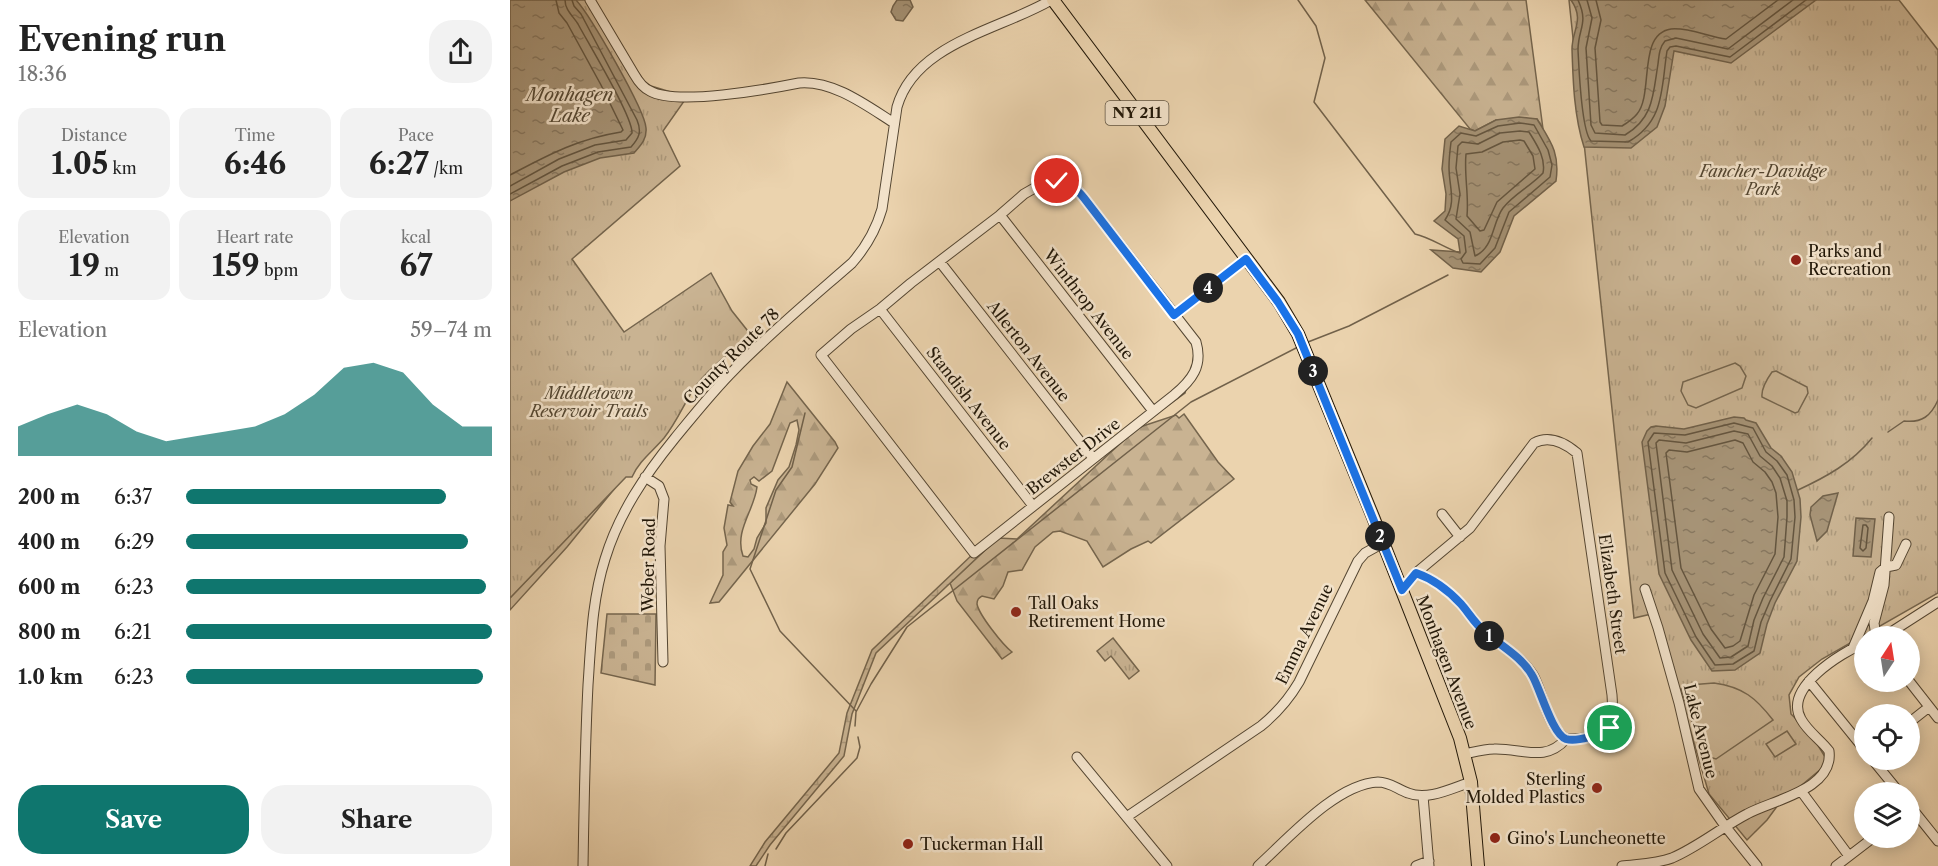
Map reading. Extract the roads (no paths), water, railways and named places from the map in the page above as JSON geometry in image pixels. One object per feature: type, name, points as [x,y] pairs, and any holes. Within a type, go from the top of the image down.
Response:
[{"type":"main road","name":"Monhagen Avenue","points":[[1052,0],[1278,302],[1298,334],[1402,590],[1465,754],[1471,782],[1478,866]]},
{"type":"street","points":[[590,0],[634,75],[650,92],[659,95],[711,95],[813,83],[842,92],[894,123]]},
{"type":"street","name":"County Route 78","points":[[583,866],[584,772],[591,633],[596,595],[605,559],[617,527],[645,477],[695,413],[733,371],[852,263],[864,249],[878,224],[882,209],[894,123],[899,98],[906,84],[936,55],[1052,0]]},
{"type":"street","name":"Brewster Drive","points":[[1057,181],[1076,188],[1196,342],[1199,352],[1197,367],[1185,386],[974,553],[821,355],[851,329],[1000,215],[1024,194],[1038,186],[1057,181]]},
{"type":"street","name":"Winthrop Avenue","points":[[1000,215],[1153,411]]},
{"type":"street","points":[[1174,315],[1246,259]]},
{"type":"street","name":"Allerton Avenue","points":[[940,262],[1093,458]]},
{"type":"street","name":"Standish Avenue","points":[[880,309],[1034,506]]},
{"type":"street","name":"Elizabeth Street","points":[[1460,537],[1470,528],[1534,443],[1539,440],[1551,440],[1565,444],[1577,453],[1580,460],[1612,695],[1613,722],[1606,731],[1584,738],[1566,739]]},
{"type":"street","name":"Weber Road","points":[[645,477],[659,486],[664,499],[660,546],[663,662]]},
{"type":"street","points":[[1402,590],[1416,573],[1460,537],[1442,514]]},
{"type":"street","points":[[1874,626],[1886,567],[1888,517]]},
{"type":"street","name":"Emma Avenue","points":[[1128,816],[1261,726],[1278,712],[1299,682],[1358,561],[1383,543]]},
{"type":"street","points":[[1622,866],[1670,859],[1754,810],[1793,796],[1822,775],[1828,766],[1829,751],[1800,719],[1799,696],[1809,681],[1853,648],[1873,601],[1880,572],[1886,567],[1896,565],[1906,544]]},
{"type":"street","points":[[1416,573],[1430,578],[1459,602],[1482,630],[1527,666],[1534,677],[1548,714],[1560,735],[1566,739],[1558,749],[1549,753],[1493,748],[1465,754]]},
{"type":"street","name":"Lake Avenue","points":[[1645,589],[1678,701],[1699,789],[1757,866]]},
{"type":"street","points":[[1901,626],[1938,602]]},
{"type":"street","points":[[1809,681],[1854,737]]},
{"type":"street","points":[[1917,692],[1938,718]]},
{"type":"street","points":[[1920,714],[1929,707]]},
{"type":"street","points":[[1077,757],[1167,866]]},
{"type":"street","points":[[1881,770],[1891,782]]},
{"type":"street","points":[[1258,866],[1324,807],[1356,787],[1377,782],[1386,783],[1408,794],[1423,796],[1471,782]]},
{"type":"street","points":[[1801,791],[1850,856]]},
{"type":"street","points":[[1416,866],[1429,864],[1423,796]]},
{"type":"street","points":[[1920,819],[1938,841]]},
{"type":"street","points":[[1836,866],[1860,848]]},
{"type":"water","name":"Monhagen Lake","points":[[510,0],[576,0],[593,24],[637,103],[646,128],[646,135],[634,153],[600,158],[564,172],[510,201]]},
{"type":"water","points":[[897,0],[910,0],[913,7],[903,21],[896,20],[891,12]]},
{"type":"water","points":[[1571,0],[1816,0],[1731,63],[1674,51],[1665,106],[1657,127],[1631,148],[1584,147],[1578,123],[1572,49],[1577,13]]},
{"type":"water","points":[[1519,117],[1537,119],[1546,134],[1557,163],[1556,181],[1514,216],[1500,252],[1481,272],[1453,268],[1431,250],[1460,252],[1458,239],[1434,221],[1445,211],[1446,194],[1442,169],[1445,139],[1459,126],[1475,131],[1496,120]]},
{"type":"water","points":[[1734,417],[1756,423],[1771,448],[1781,456],[1792,472],[1800,499],[1801,517],[1797,561],[1775,603],[1760,653],[1735,670],[1712,671],[1691,640],[1659,574],[1642,442],[1651,427],[1684,429]]},
{"type":"water","points":[[1838,493],[1827,531],[1817,541],[1810,515],[1811,507],[1823,496]]},
{"type":"water","points":[[1856,518],[1875,519],[1871,557],[1853,556]]},
{"type":"waterway","points":[[1298,0],[1316,26],[1325,58],[1314,102],[1415,234],[1460,253]]},
{"type":"waterway","points":[[1308,342],[1349,326],[1448,275]]},
{"type":"waterway","points":[[855,726],[856,712],[907,627],[1191,402],[1298,347]]},
{"type":"waterway","points":[[1888,432],[1904,421],[1916,421],[1925,417],[1938,400]]},
{"type":"waterway","points":[[805,413],[792,467],[776,490],[750,569],[780,631],[856,711]]},
{"type":"waterway","points":[[1798,490],[1838,469],[1872,438]]},
{"type":"waterway","points":[[776,849],[786,833],[857,758],[860,747],[858,737]]},
{"type":"waterway","points":[[765,866],[768,854]]},
{"type":"place","name":"Parks and Recreation","points":[[1796,260]]},
{"type":"place","name":"Tall Oaks Retirement Home","points":[[1016,612]]},
{"type":"place","name":"Sterling Molded Plastics","points":[[1597,788]]},
{"type":"place","name":"Gino's Luncheonette","points":[[1495,838]]},
{"type":"place","name":"Tuckerman Hall","points":[[908,844]]},
{"type":"park label","name":"Fancher-Davidge Park","points":[[1763,180]]},
{"type":"park label","name":"Middletown Reservoir Trails","points":[[589,402]]}]
